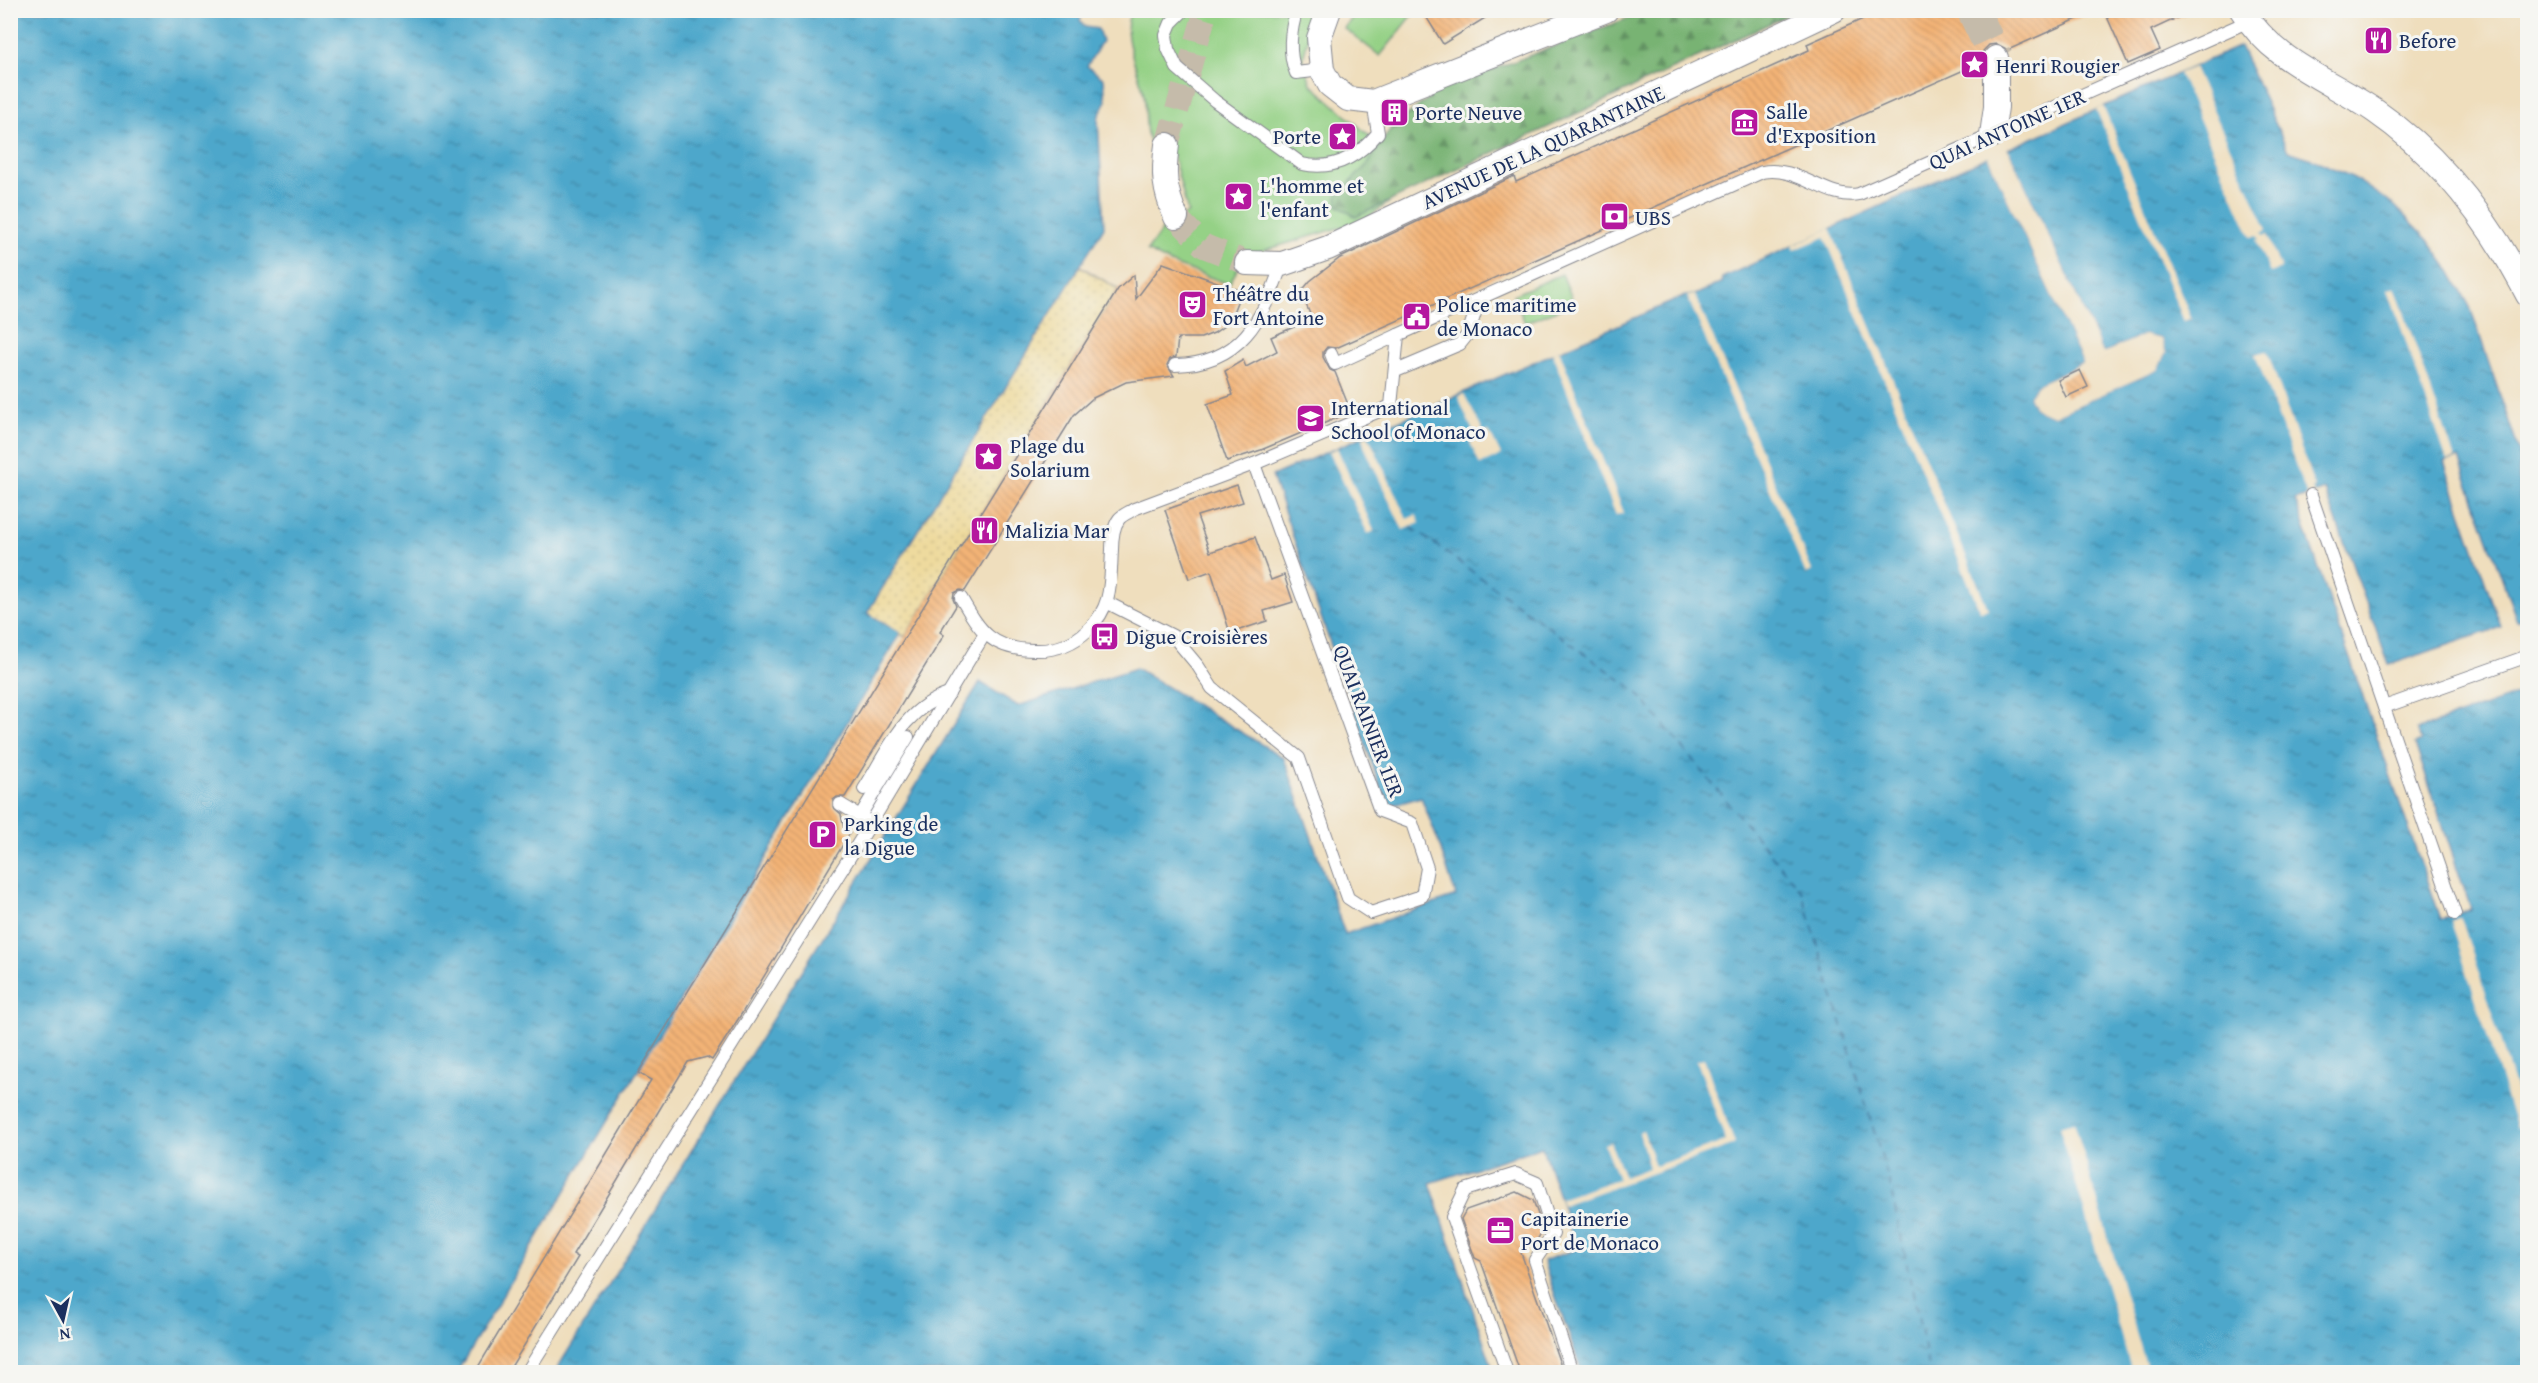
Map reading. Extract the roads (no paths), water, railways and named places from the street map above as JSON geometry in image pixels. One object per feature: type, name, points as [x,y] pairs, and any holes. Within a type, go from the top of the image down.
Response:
[{"type":"street","points":[[1329,10],[1318,45],[1322,70],[1330,85],[1348,99],[1373,102],[1606,10]]},
{"type":"street","name":"AVENUE DE LA QUARANTAINE","points":[[1247,263],[1282,264],[1328,248],[1834,10]]},
{"type":"street","points":[[2246,16],[2287,59],[2377,112],[2426,154],[2475,207],[2498,240],[2528,295]]},
{"type":"street","points":[[1992,135],[1996,107],[1996,58]]},
{"type":"street","points":[[1167,145],[1163,172],[1167,196],[1176,217]]},
{"type":"lane","points":[[1184,10],[1171,23],[1166,35],[1168,49],[1177,68],[1215,101],[1302,164],[1319,166],[1334,164],[1358,154],[1378,133],[1373,102]]},
{"type":"lane","points":[[1297,10],[1291,33],[1293,66],[1296,74],[1322,70]]},
{"type":"lane","name":"QUAI ANTOINE 1ER","points":[[1480,298],[1762,172],[1778,170],[1851,195],[1869,190],[2246,16]]},
{"type":"lane","points":[[1175,365],[1207,362],[1233,348],[1260,314],[1282,264]]},
{"type":"lane","points":[[1330,354],[1335,364],[1480,298]]},
{"type":"lane","points":[[1396,371],[1460,344],[1468,334],[1480,298]]},
{"type":"lane","points":[[961,598],[984,635],[999,645],[1019,650],[1044,651],[1065,645],[1080,637],[1097,621],[1108,603],[1112,538],[1119,519],[1134,509],[1254,464],[1391,406],[1398,335]]},
{"type":"lane","name":"QUAI RAINIER 1ER","points":[[1108,603],[1173,636],[1198,666],[1212,688],[1299,758],[1348,898],[1371,913],[1422,896],[1427,868],[1412,823],[1380,811],[1254,464]]},
{"type":"lane","points":[[2311,495],[2455,914]]},
{"type":"lane","points":[[527,1372],[871,823],[984,635]]},
{"type":"lane","points":[[2384,706],[2528,656]]},
{"type":"lane","points":[[864,789],[910,716],[928,702],[949,694]]},
{"type":"lane","points":[[860,816],[908,736]]},
{"type":"lane","points":[[840,804],[871,823]]},
{"type":"lane","points":[[1507,1372],[1452,1217],[1465,1190],[1516,1174],[1537,1183],[1553,1234],[1535,1260],[1572,1372]]},
{"type":"water","points":[[11,11],[1084,11],[1080,20],[1085,27],[1098,29],[1102,41],[1087,66],[1104,79],[1106,102],[1098,118],[1104,227],[867,613],[900,632],[898,638],[457,1372],[11,1372]]},
{"type":"water","points":[[2240,46],[2288,151],[2315,160],[2354,178],[2395,206],[2428,240],[2450,271],[2470,307],[2519,451],[2519,494],[2528,519],[2527,617],[2517,621],[2459,458],[2444,462],[2501,627],[2389,665],[2325,490],[2295,500],[2440,919],[2471,909],[2415,744],[2421,741],[2417,730],[2525,692],[2527,700],[2527,1370],[2519,1372],[1582,1372],[1543,1261],[1577,1249],[1542,1147],[1430,1183],[1494,1372],[555,1372],[980,682],[1018,706],[1136,668],[1284,758],[1345,934],[1456,896],[1421,797],[1387,807],[1272,476],[1685,296],[1695,295],[1723,282],[1722,278],[1988,157],[2083,363],[2038,384],[2029,396],[2035,409],[2054,416],[2157,370],[2166,353],[2161,339],[2144,335],[2103,353],[2008,149]]},
{"type":"tunnel","points":[[1167,145],[1206,10]]},
{"type":"tunnel","points":[[1973,10],[1996,58]]},
{"type":"tunnel","points":[[1176,217],[1204,246],[1247,263]]},
{"type":"place","name":"Before","points":[[2378,40]]},
{"type":"place","name":"Henri Rougier","points":[[1975,65]]},
{"type":"place","name":"Porte Neuve","points":[[1394,112]]},
{"type":"place","name":"Salle d'Exposition","points":[[1745,123]]},
{"type":"place","name":"Porte","points":[[1342,136]]},
{"type":"place","name":"L'homme et l'enfant","points":[[1239,197]]},
{"type":"place","name":"UBS","points":[[1614,217]]},
{"type":"place","name":"Théâtre du Fort Antoine","points":[[1192,305]]},
{"type":"place","name":"Police maritime de Monaco","points":[[1416,316]]},
{"type":"place","name":"International School of Monaco","points":[[1310,419]]},
{"type":"place","name":"Plage du Solarium","points":[[989,457]]},
{"type":"place","name":"Malizia Mar","points":[[984,530]]},
{"type":"place","name":"Digue Croisières","points":[[1105,636]]},
{"type":"place","name":"Parking de la Digue","points":[[823,835]]},
{"type":"place","name":"Capitainerie Port de Monaco","points":[[1500,1230]]}]
